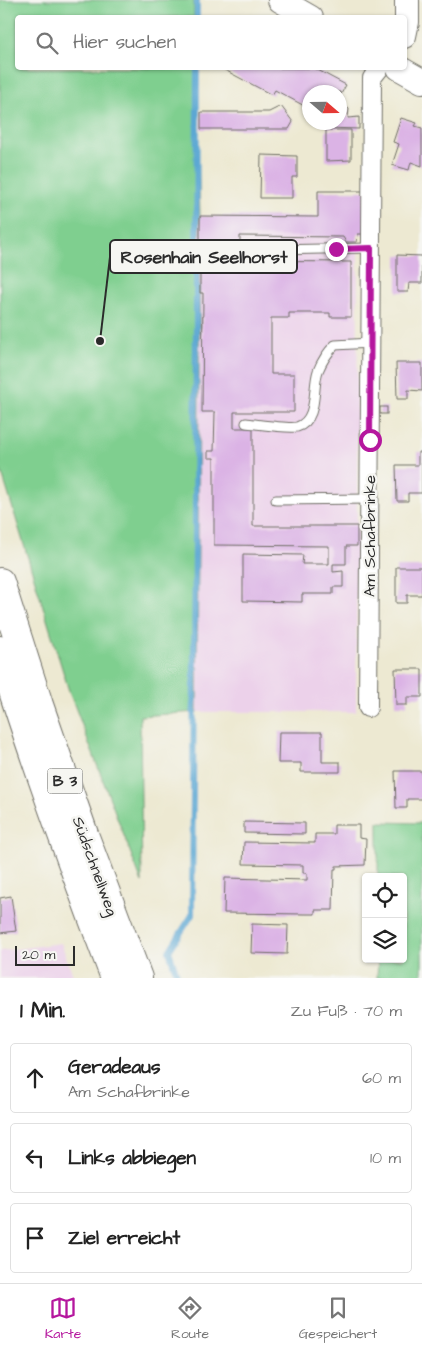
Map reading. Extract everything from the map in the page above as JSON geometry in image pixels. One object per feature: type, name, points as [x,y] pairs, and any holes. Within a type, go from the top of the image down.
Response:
[{"type":"highway","name":"Südschnellweg","points":[[0,582],[39,705],[85,837],[138,978]]},
{"type":"highway","name":"Südschnellweg","points":[[0,650],[18,710],[64,843],[115,978]]},
{"type":"street","points":[[280,0],[306,15]]},
{"type":"street","points":[[407,0],[407,15]]},
{"type":"street","name":"Am Schafbrinke","points":[[368,708],[372,78],[378,70]]},
{"type":"street","points":[[402,70],[422,81]]},
{"type":"lane","points":[[230,251],[371,248]]},
{"type":"lane","points":[[246,423],[296,427],[305,422],[311,413],[317,373],[326,355],[335,346],[371,343]]},
{"type":"lane","points":[[276,500],[370,499]]},
{"type":"shaded area","points":[[200,216],[318,217],[358,234],[356,712],[197,712]]},
{"type":"shaded area","points":[[61,943],[74,978],[0,978],[0,951]]},
{"type":"green space","points":[[0,0],[194,0],[194,15],[15,15],[15,70],[196,70],[200,216],[197,712],[140,716],[142,883],[69,691],[0,467]]},
{"type":"green space","points":[[378,822],[422,823],[422,978],[377,978],[378,963],[407,963],[407,873],[378,873]]},
{"type":"building","points":[[225,70],[318,70],[346,85],[302,85],[302,105],[275,90],[272,95]]},
{"type":"building","points":[[281,106],[293,122],[289,129],[201,129],[201,112],[269,112]]},
{"type":"building","points":[[347,107],[349,109],[348,118],[359,117],[359,129],[347,129]]},
{"type":"building","points":[[401,118],[417,123],[415,126],[422,128],[422,166],[411,162],[409,170],[392,165],[399,144],[393,142]]},
{"type":"building","points":[[326,130],[351,130],[351,160],[326,161]]},
{"type":"building","points":[[261,155],[297,156],[297,177],[292,177],[292,198],[260,198]]},
{"type":"building","points":[[318,191],[366,191],[365,234],[358,234],[357,242],[346,242],[343,237],[240,236],[240,246],[223,245],[223,261],[351,262],[351,317],[330,317],[330,313],[289,313],[289,318],[271,318],[271,374],[294,374],[294,412],[234,412],[234,428],[253,428],[253,526],[357,526],[357,546],[346,546],[346,564],[333,564],[333,572],[343,571],[343,587],[333,587],[333,594],[302,594],[302,602],[243,601],[243,554],[303,555],[302,564],[329,564],[329,546],[214,545],[214,458],[208,458],[208,451],[214,451],[215,412],[202,412],[203,293],[200,293],[200,216],[318,217]]},
{"type":"building","points":[[397,255],[422,256],[422,283],[409,283],[408,292],[397,292]]},
{"type":"building","points":[[396,363],[422,363],[422,391],[408,390],[408,399],[397,399]]},
{"type":"building","points":[[380,407],[387,407],[387,414],[380,414]]},
{"type":"building","points":[[418,452],[422,452],[422,493],[408,493],[408,501],[397,501],[396,465],[418,465]]},
{"type":"building","points":[[396,567],[422,567],[422,595],[407,595],[407,603],[396,603]]},
{"type":"building","points":[[395,669],[422,669],[422,697],[407,697],[407,705],[396,705]]},
{"type":"building","points":[[279,732],[322,732],[322,762],[340,762],[340,772],[301,772],[301,763],[278,763]]},
{"type":"building","points":[[395,771],[422,771],[422,799],[407,799],[407,808],[396,808]]},
{"type":"building","points":[[244,822],[305,823],[305,834],[244,833]]},
{"type":"building","points":[[334,825],[359,825],[359,838],[366,839],[365,865],[336,866],[336,869],[334,869],[333,910],[315,910],[315,914],[224,913],[225,878],[307,880],[307,873],[303,873],[303,865],[243,864],[244,842],[315,843],[315,834],[334,834]]},
{"type":"building","points":[[11,896],[16,931],[0,933],[0,898]]},
{"type":"building","points":[[252,924],[288,925],[287,954],[251,953]]},
{"type":"waterway","points":[[197,0],[197,15]]},
{"type":"waterway","points":[[178,978],[169,951],[192,915],[197,70]]},
{"type":"place","name":"Rosenhain Seelhorst","points":[[100,341]]},
{"type":"route","points":[[336,249],[371,248],[370,440]]}]
